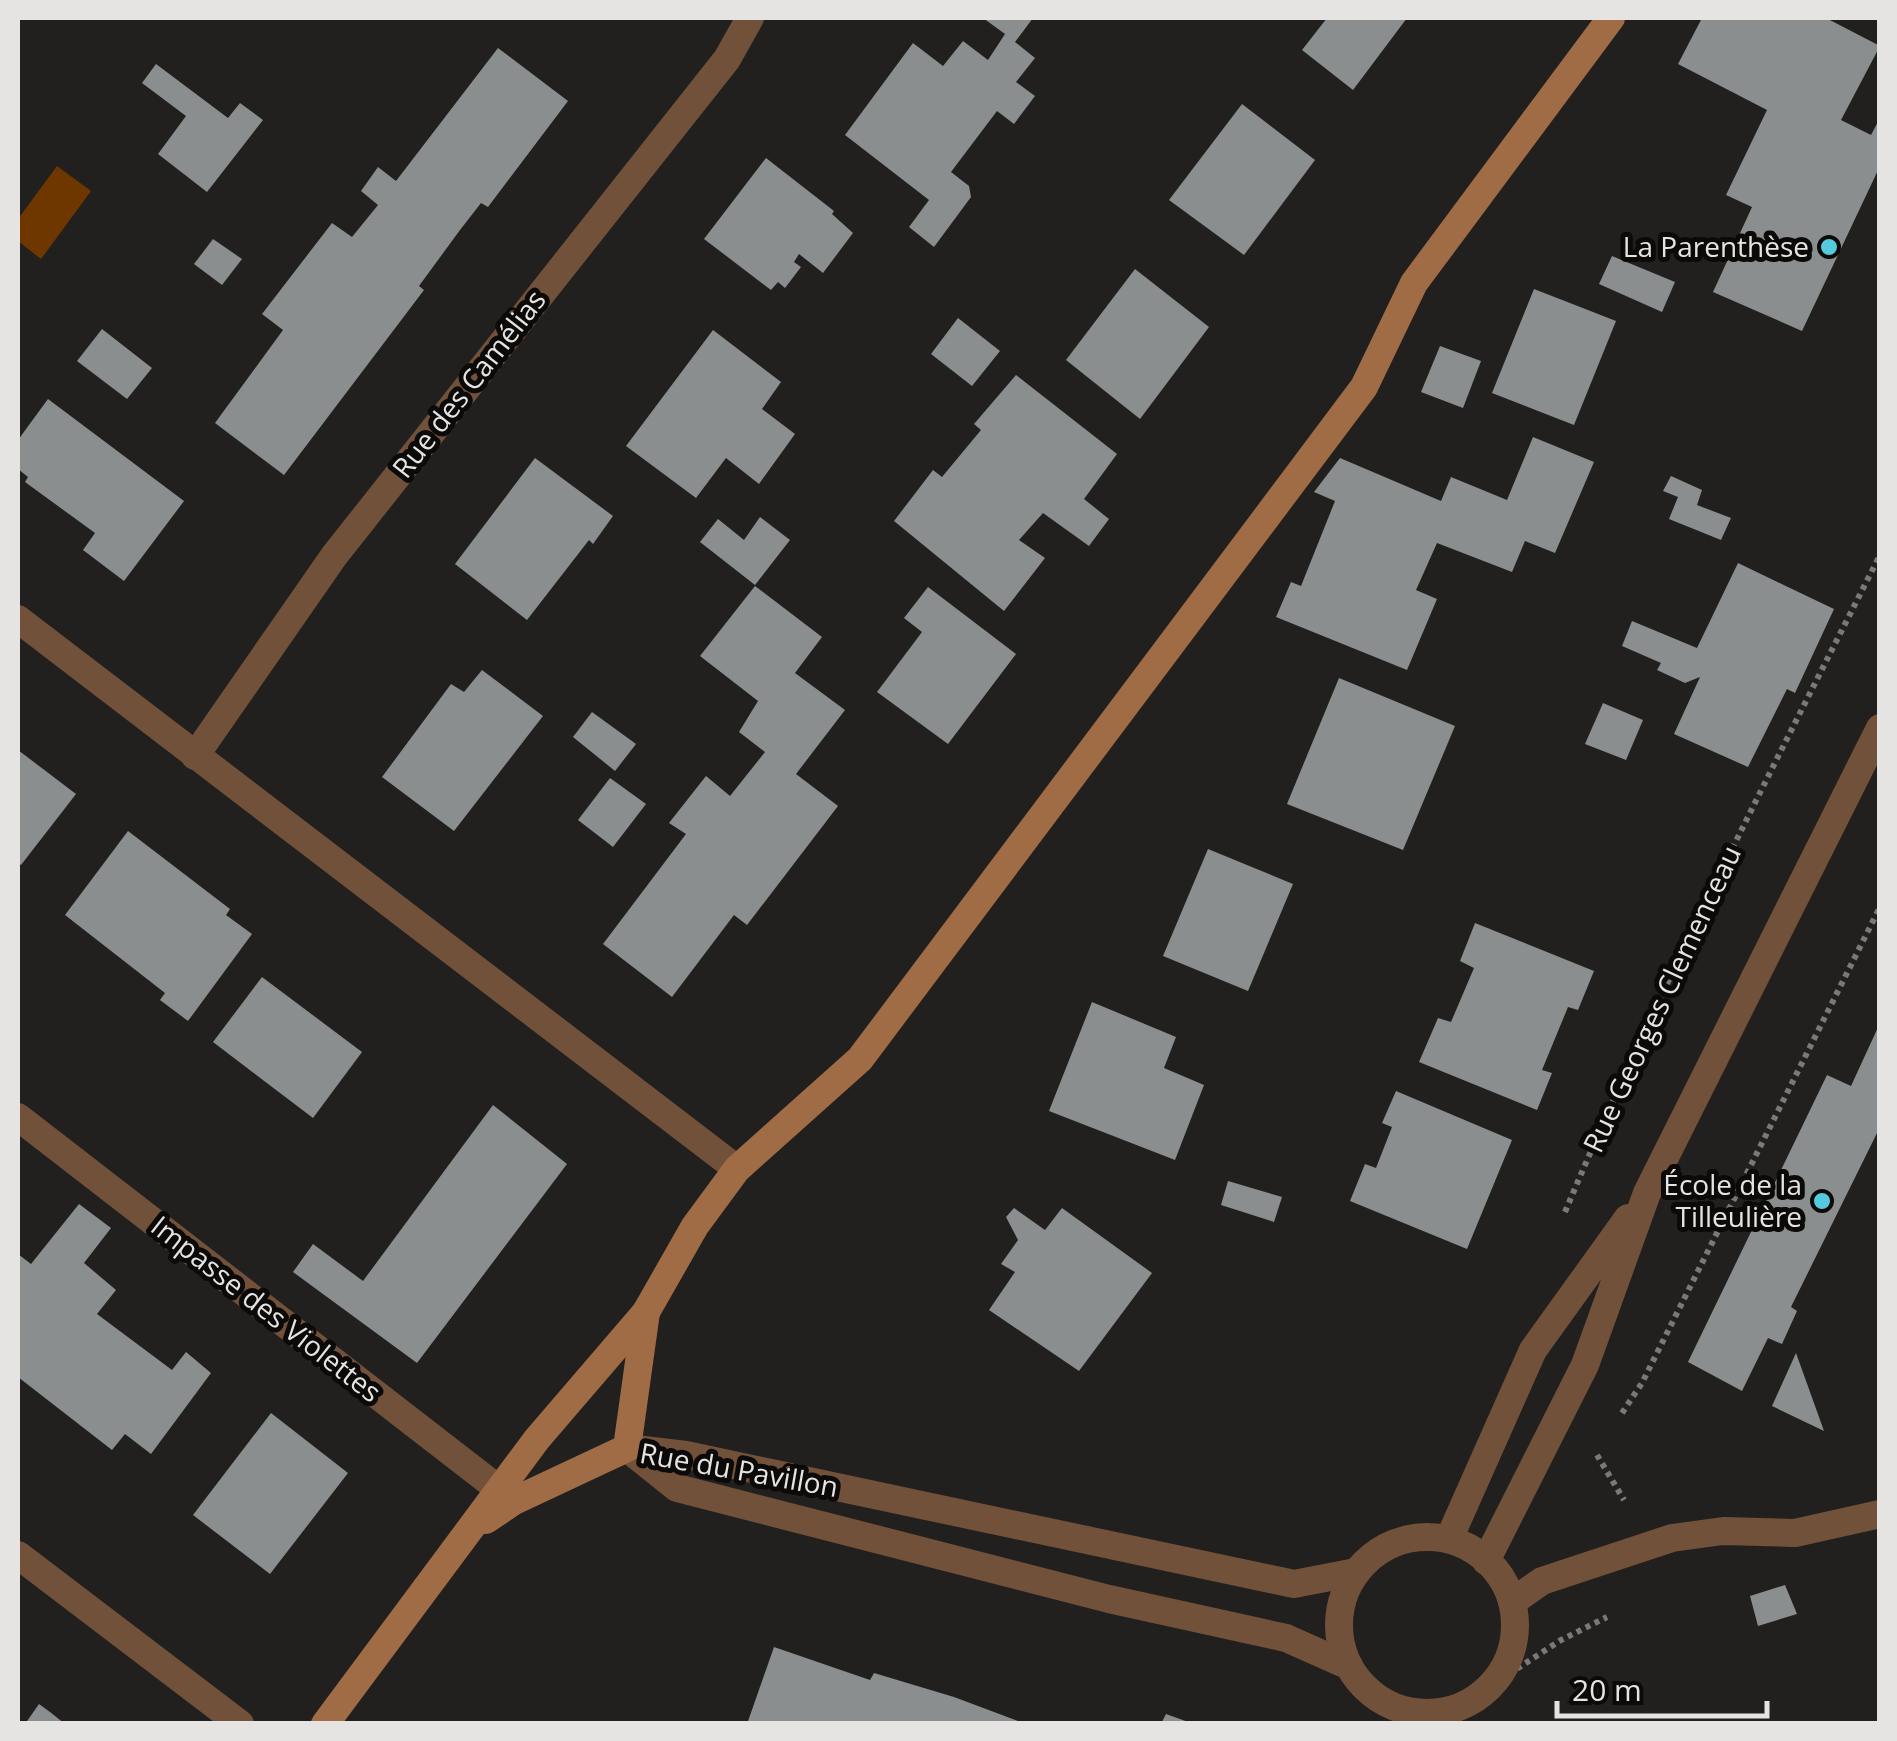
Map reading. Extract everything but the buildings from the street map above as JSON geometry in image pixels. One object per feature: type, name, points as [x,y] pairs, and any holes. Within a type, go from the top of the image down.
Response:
[{"type":"main road","points":[[325,1724],[468,1532],[508,1495],[537,1439],[646,1312],[696,1226],[738,1169],[860,1059],[1364,387],[1414,283],[1610,18]]},
{"type":"main road","points":[[508,1495],[627,1448],[646,1312]]},
{"type":"street","name":"Rue des Camélias","points":[[195,756],[334,556],[726,58],[750,18]]},
{"type":"street","points":[[18,619],[738,1169]]},
{"type":"street","points":[[1486,1561],[1585,1365],[1647,1193],[1880,728]]},
{"type":"street","name":"Impasse des Violettes","points":[[18,1117],[508,1495]]},
{"type":"street","points":[[1449,1540],[1533,1350],[1647,1193]]},
{"type":"street","name":"Rue du Pavillon","points":[[627,1448],[686,1455],[1294,1584],[1356,1572]]},
{"type":"street","name":"Rue du Pavillon","points":[[627,1448],[677,1488],[1109,1599],[1286,1638],[1349,1666]]},
{"type":"street","points":[[1512,1602],[1542,1581],[1672,1538],[1723,1531],[1795,1533],[1880,1514]]},
{"type":"street","points":[[1414,1538],[1463,1544],[1486,1561],[1498,1573],[1512,1602],[1515,1631],[1508,1660],[1481,1695],[1455,1709],[1394,1716],[1369,1692],[1342,1651],[1339,1618],[1347,1586],[1368,1560],[1398,1541],[1414,1538]]},
{"type":"street","points":[[18,1555],[240,1724]]},
{"type":"path","name":"Rue Georges Clemenceau","points":[[1561,1222],[1617,1089],[1708,896],[1880,555]]},
{"type":"path","points":[[1622,1414],[1642,1383],[1880,907]]},
{"type":"path","points":[[1568,1402],[1626,1503],[1672,1538]]},
{"type":"path","points":[[1492,1684],[1561,1640],[1622,1609]]},
{"type":"shaded area","points":[[57,166],[91,191],[41,259],[18,241],[18,219]]},
{"type":"place","name":"La Parenthèse","points":[[1829,247]]},
{"type":"place","name":"École de la Tilleulière","points":[[1822,1201]]}]
